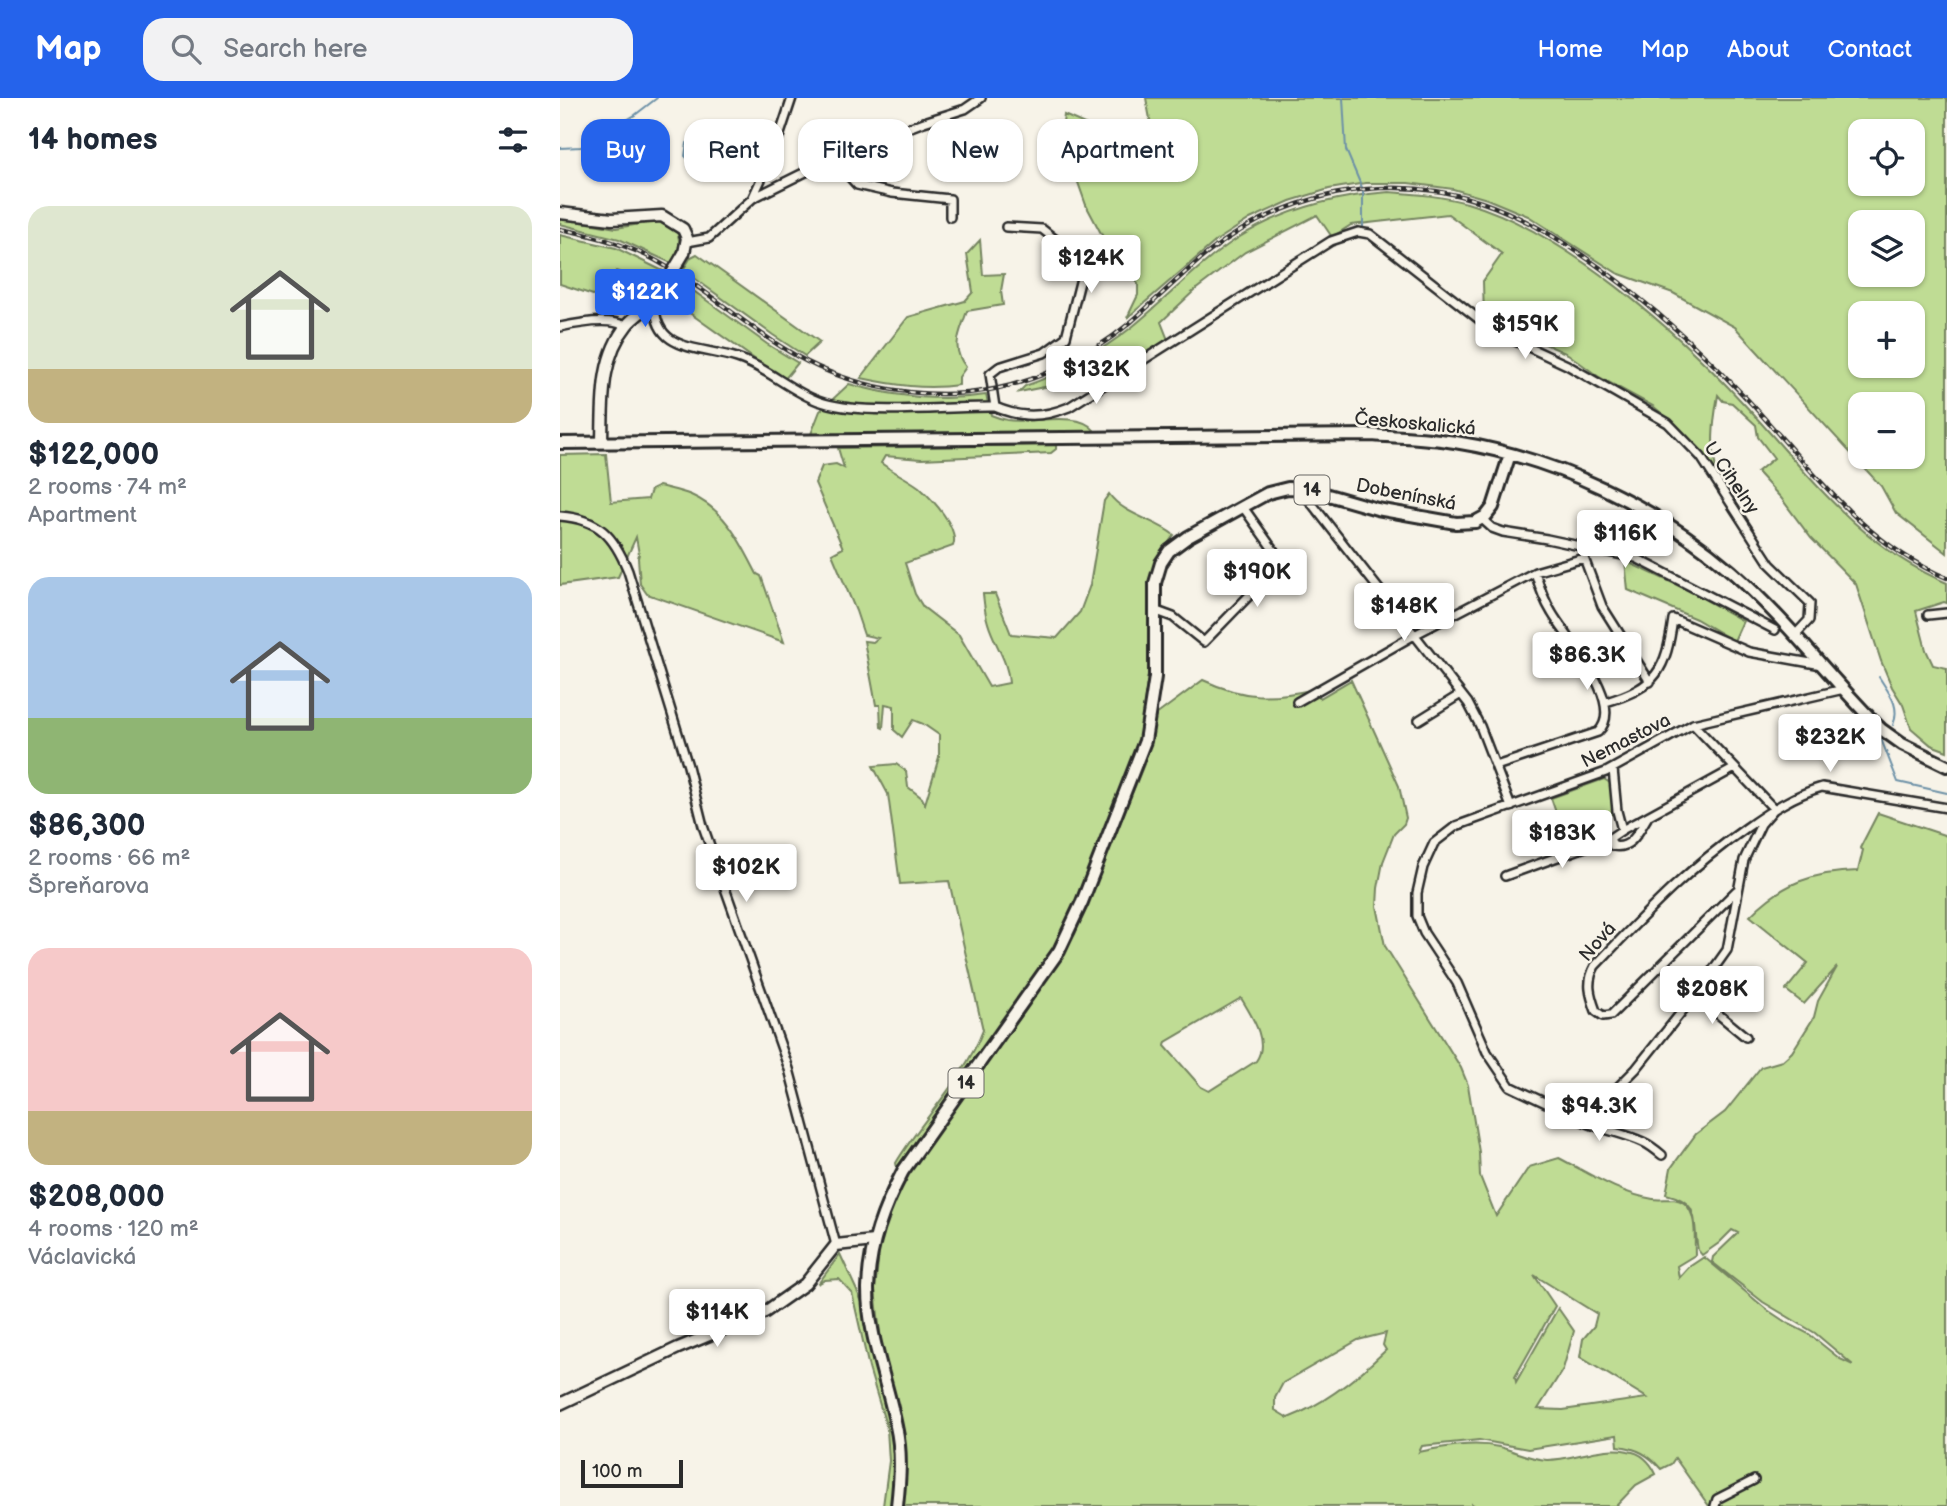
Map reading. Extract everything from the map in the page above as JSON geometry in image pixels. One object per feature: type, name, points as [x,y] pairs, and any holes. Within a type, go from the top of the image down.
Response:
[{"type":"main road","name":"Českoskalická","points":[[560,443],[1370,435],[1455,442],[1510,454],[1583,479],[1662,520],[1690,538],[1732,572],[1795,635],[1881,729],[1902,744],[1947,765]]},
{"type":"main road","name":"Dobenínská","points":[[1154,610],[1157,573],[1169,551],[1188,537],[1280,489],[1307,489],[1364,506],[1471,524],[1482,519],[1496,502],[1510,454]]},
{"type":"main road","name":"14","points":[[897,1506],[900,1465],[897,1429],[875,1342],[869,1303],[874,1241],[884,1209],[903,1171],[1038,982],[1076,919],[1145,741],[1154,677],[1154,610]]},
{"type":"street","points":[[753,198],[775,149],[792,98]]},
{"type":"street","points":[[913,126],[965,109],[981,98]]},
{"type":"street","points":[[685,248],[709,238],[753,198],[798,176]]},
{"type":"street","points":[[854,182],[892,194],[950,199],[950,217]]},
{"type":"street","points":[[560,213],[612,219],[662,216],[679,225],[685,234],[685,248],[657,298],[625,326],[607,360],[602,442]]},
{"type":"street","points":[[995,407],[990,374],[999,366],[1055,348],[1066,337],[1081,278],[1081,260],[1042,229],[1006,227]]},
{"type":"street","name":"U Cihelny","points":[[657,298],[655,311],[659,328],[676,343],[744,360],[819,401],[856,407],[995,407],[1014,415],[1054,413],[1069,407],[1331,241],[1358,232],[1370,234],[1494,331],[1567,365],[1651,411],[1684,437],[1701,457],[1770,564],[1810,603],[1809,620],[1795,635]]},
{"type":"street","points":[[560,327],[599,322],[625,326]]},
{"type":"street","points":[[1307,489],[1309,500],[1461,694],[1480,726],[1511,807]]},
{"type":"street","points":[[1154,610],[1173,617],[1204,642],[1278,566],[1277,555],[1243,507]]},
{"type":"street","points":[[560,516],[577,517],[593,523],[606,532],[620,550],[688,766],[703,825],[789,1069],[836,1245]]},
{"type":"street","name":"Dobenínská","points":[[1482,519],[1492,528],[1503,532],[1636,558],[1775,631]]},
{"type":"street","points":[[1586,547],[1584,558],[1602,606],[1650,682]]},
{"type":"street","points":[[1297,702],[1416,634],[1535,572],[1584,558]]},
{"type":"street","points":[[1496,766],[1598,732],[1605,722],[1606,702],[1600,686],[1551,611],[1535,572]]},
{"type":"street","points":[[1927,615],[1947,613]]},
{"type":"street","points":[[1606,702],[1628,695],[1650,682],[1661,667],[1669,646],[1673,619],[1749,652],[1822,665]]},
{"type":"street","name":"Nemastova","points":[[1557,1104],[1546,1103],[1510,1086],[1487,1052],[1464,999],[1424,933],[1417,916],[1417,893],[1423,867],[1434,843],[1456,826],[1613,769],[1693,724],[1844,689]]},
{"type":"street","points":[[1419,720],[1461,694]]},
{"type":"street","points":[[1693,724],[1774,809]]},
{"type":"street","points":[[1505,876],[1610,838],[1735,768]]},
{"type":"street","points":[[1613,769],[1617,811],[1622,830]]},
{"type":"street","points":[[1557,1104],[1589,1103],[1615,1090],[1636,1069],[1695,995],[1727,950],[1744,860],[1761,824],[1774,809],[1822,787],[1947,808]]},
{"type":"street","name":"Nová","points":[[1737,890],[1611,1015],[1602,1016],[1596,1011],[1589,984],[1595,966],[1687,872],[1774,809]]},
{"type":"street","points":[[1610,838],[1613,846],[1618,848],[1629,844],[1647,818]]},
{"type":"street","points":[[1695,995],[1746,1037]]},
{"type":"street","points":[[1557,1104],[1592,1126],[1644,1142],[1662,1155]]},
{"type":"street","points":[[560,1404],[678,1348],[765,1312],[805,1284],[836,1245],[874,1241]]},
{"type":"street","points":[[1714,1506],[1717,1499],[1754,1480]]},
{"type":"green space","points":[[1146,98],[1947,98],[1947,553],[1896,513],[1881,486],[1865,469],[1925,469],[1925,392],[1848,392],[1848,450],[1735,327],[1673,293],[1617,273],[1528,216],[1487,199],[1453,189],[1408,183],[1366,183],[1329,189],[1290,201],[1250,219],[1216,241],[1127,318],[1138,295],[1138,284],[1104,239],[1086,205],[1078,182],[1198,182],[1198,119],[1150,119]]},
{"type":"green space","points":[[1389,192],[1467,203],[1503,216],[1579,259],[1652,315],[1685,345],[1743,403],[1835,505],[1860,528],[1886,549],[1947,583],[1947,603],[1916,611],[1926,650],[1933,665],[1947,668],[1947,751],[1931,745],[1911,728],[1881,661],[1856,584],[1811,538],[1781,498],[1757,472],[1774,458],[1758,437],[1756,425],[1732,403],[1723,401],[1718,395],[1713,436],[1718,477],[1679,428],[1653,406],[1599,377],[1568,354],[1529,337],[1512,336],[1484,319],[1483,281],[1502,254],[1448,214],[1351,225],[1332,237],[1317,215],[1245,252],[1195,290],[1161,322],[1170,345],[1135,370],[1119,352],[1049,386],[1019,392],[1025,386],[1068,368],[1107,345],[1132,327],[1210,258],[1255,228],[1310,206]]},
{"type":"green space","points":[[560,218],[616,228],[659,221],[675,227],[679,237],[678,249],[671,263],[619,239],[560,224]]},
{"type":"green space","points":[[560,235],[616,248],[665,272],[653,291],[648,283],[616,271],[605,299],[560,284]]},
{"type":"green space","points":[[980,240],[983,275],[1004,274],[1001,291],[1003,305],[967,311],[957,346],[966,367],[959,377],[959,385],[910,386],[861,378],[908,317],[965,301],[973,292],[967,254]]},
{"type":"green space","points":[[697,254],[820,342],[805,356],[773,335],[683,270],[691,257]]},
{"type":"green space","points":[[677,279],[798,363],[784,380],[667,297]]},
{"type":"green space","points":[[849,384],[917,397],[986,395],[991,415],[999,418],[1017,421],[1066,419],[1087,424],[1094,430],[1093,434],[811,434],[820,411]]},
{"type":"green space","points":[[1056,445],[1056,449],[1051,453],[921,459],[885,456],[881,463],[919,487],[949,523],[954,539],[953,546],[905,563],[915,594],[923,607],[959,635],[989,687],[1009,683],[1006,667],[987,620],[983,594],[995,594],[1011,634],[1057,638],[1080,612],[1090,585],[1104,501],[1109,494],[1123,507],[1174,535],[1155,561],[1149,582],[1148,676],[1139,739],[1070,916],[1054,947],[897,1168],[896,1163],[954,1082],[983,1030],[949,881],[900,884],[888,794],[873,766],[896,764],[906,771],[908,787],[922,798],[925,804],[939,757],[939,735],[913,720],[902,737],[894,730],[894,706],[885,704],[883,728],[881,727],[880,705],[876,705],[864,641],[873,642],[878,638],[864,635],[832,554],[843,548],[815,483],[822,466],[836,464],[844,468],[838,448]]},
{"type":"green space","points":[[606,454],[611,502],[648,499],[651,490],[659,486],[703,501],[723,518],[757,574],[761,576],[784,642],[647,594],[640,584],[636,537],[618,577],[560,585],[560,455]]},
{"type":"green space","points":[[1625,561],[1688,590],[1743,621],[1734,641],[1696,619],[1628,590]]},
{"type":"green space","points":[[1203,680],[1245,694],[1271,696],[1315,689],[1320,698],[1351,680],[1399,786],[1406,818],[1394,834],[1383,862],[1378,888],[1377,906],[1385,946],[1461,1068],[1468,1085],[1479,1152],[1480,1176],[1496,1216],[1529,1167],[1559,1158],[1628,1193],[1653,1199],[1680,1201],[1688,1208],[1693,1220],[1695,1255],[1677,1266],[1679,1278],[1704,1257],[1766,1309],[1809,1334],[1840,1359],[1853,1365],[1815,1333],[1763,1302],[1712,1262],[1713,1257],[1738,1233],[1732,1230],[1702,1255],[1698,1250],[1695,1221],[1690,1208],[1685,1202],[1666,1194],[1671,1168],[1696,1134],[1725,1112],[1761,1067],[1782,1061],[1792,1052],[1814,1017],[1818,1001],[1837,967],[1804,1004],[1786,990],[1808,963],[1750,916],[1774,895],[1799,882],[1827,874],[1858,871],[1863,850],[1860,848],[1878,813],[1947,836],[1947,1506],[1709,1506],[1675,1458],[1671,1464],[1661,1469],[1642,1453],[1618,1446],[1617,1435],[1528,1449],[1479,1440],[1422,1446],[1419,1452],[1479,1445],[1499,1447],[1547,1460],[1598,1451],[1628,1451],[1641,1456],[1656,1474],[1636,1485],[1616,1506],[903,1506],[906,1465],[903,1428],[881,1341],[875,1290],[880,1242],[890,1211],[908,1174],[1028,1007],[1075,934],[1144,764],[1156,715]],"holes":[[[1241,998],[1258,1029],[1260,1054],[1256,1061],[1209,1091],[1201,1087],[1165,1046],[1166,1042]],[[1534,1275],[1597,1314],[1594,1326],[1583,1339],[1580,1357],[1647,1398],[1563,1410],[1538,1409],[1563,1369],[1574,1331],[1558,1308],[1516,1382],[1515,1377],[1555,1306]],[[1386,1333],[1383,1345],[1386,1350],[1352,1380],[1315,1405],[1288,1418],[1275,1410],[1275,1398],[1283,1383],[1358,1340]]]},
{"type":"green space","points":[[1604,779],[1610,783],[1614,813],[1563,833],[1551,798]]},
{"type":"green space","points":[[840,1254],[863,1304],[869,1344],[891,1430],[894,1465],[891,1506],[883,1506],[889,1461],[887,1429],[869,1368],[852,1293],[839,1279],[825,1280],[818,1284]]},
{"type":"waterway","points":[[560,148],[581,147],[635,115],[657,98]]},
{"type":"waterway","points":[[1343,98],[1346,150],[1363,190],[1363,227]]},
{"type":"waterway","points":[[1879,677],[1895,706],[1893,725]]},
{"type":"waterway","points":[[1881,739],[1898,782],[1947,793]]},
{"type":"railway","points":[[560,229],[616,243],[655,260],[773,341],[830,372],[898,391],[945,394],[1012,385],[1075,360],[1114,336],[1204,256],[1234,235],[1266,217],[1300,203],[1335,194],[1408,188],[1481,202],[1516,216],[1552,236],[1589,260],[1659,314],[1721,372],[1815,476],[1862,523],[1916,563],[1947,578]]}]
